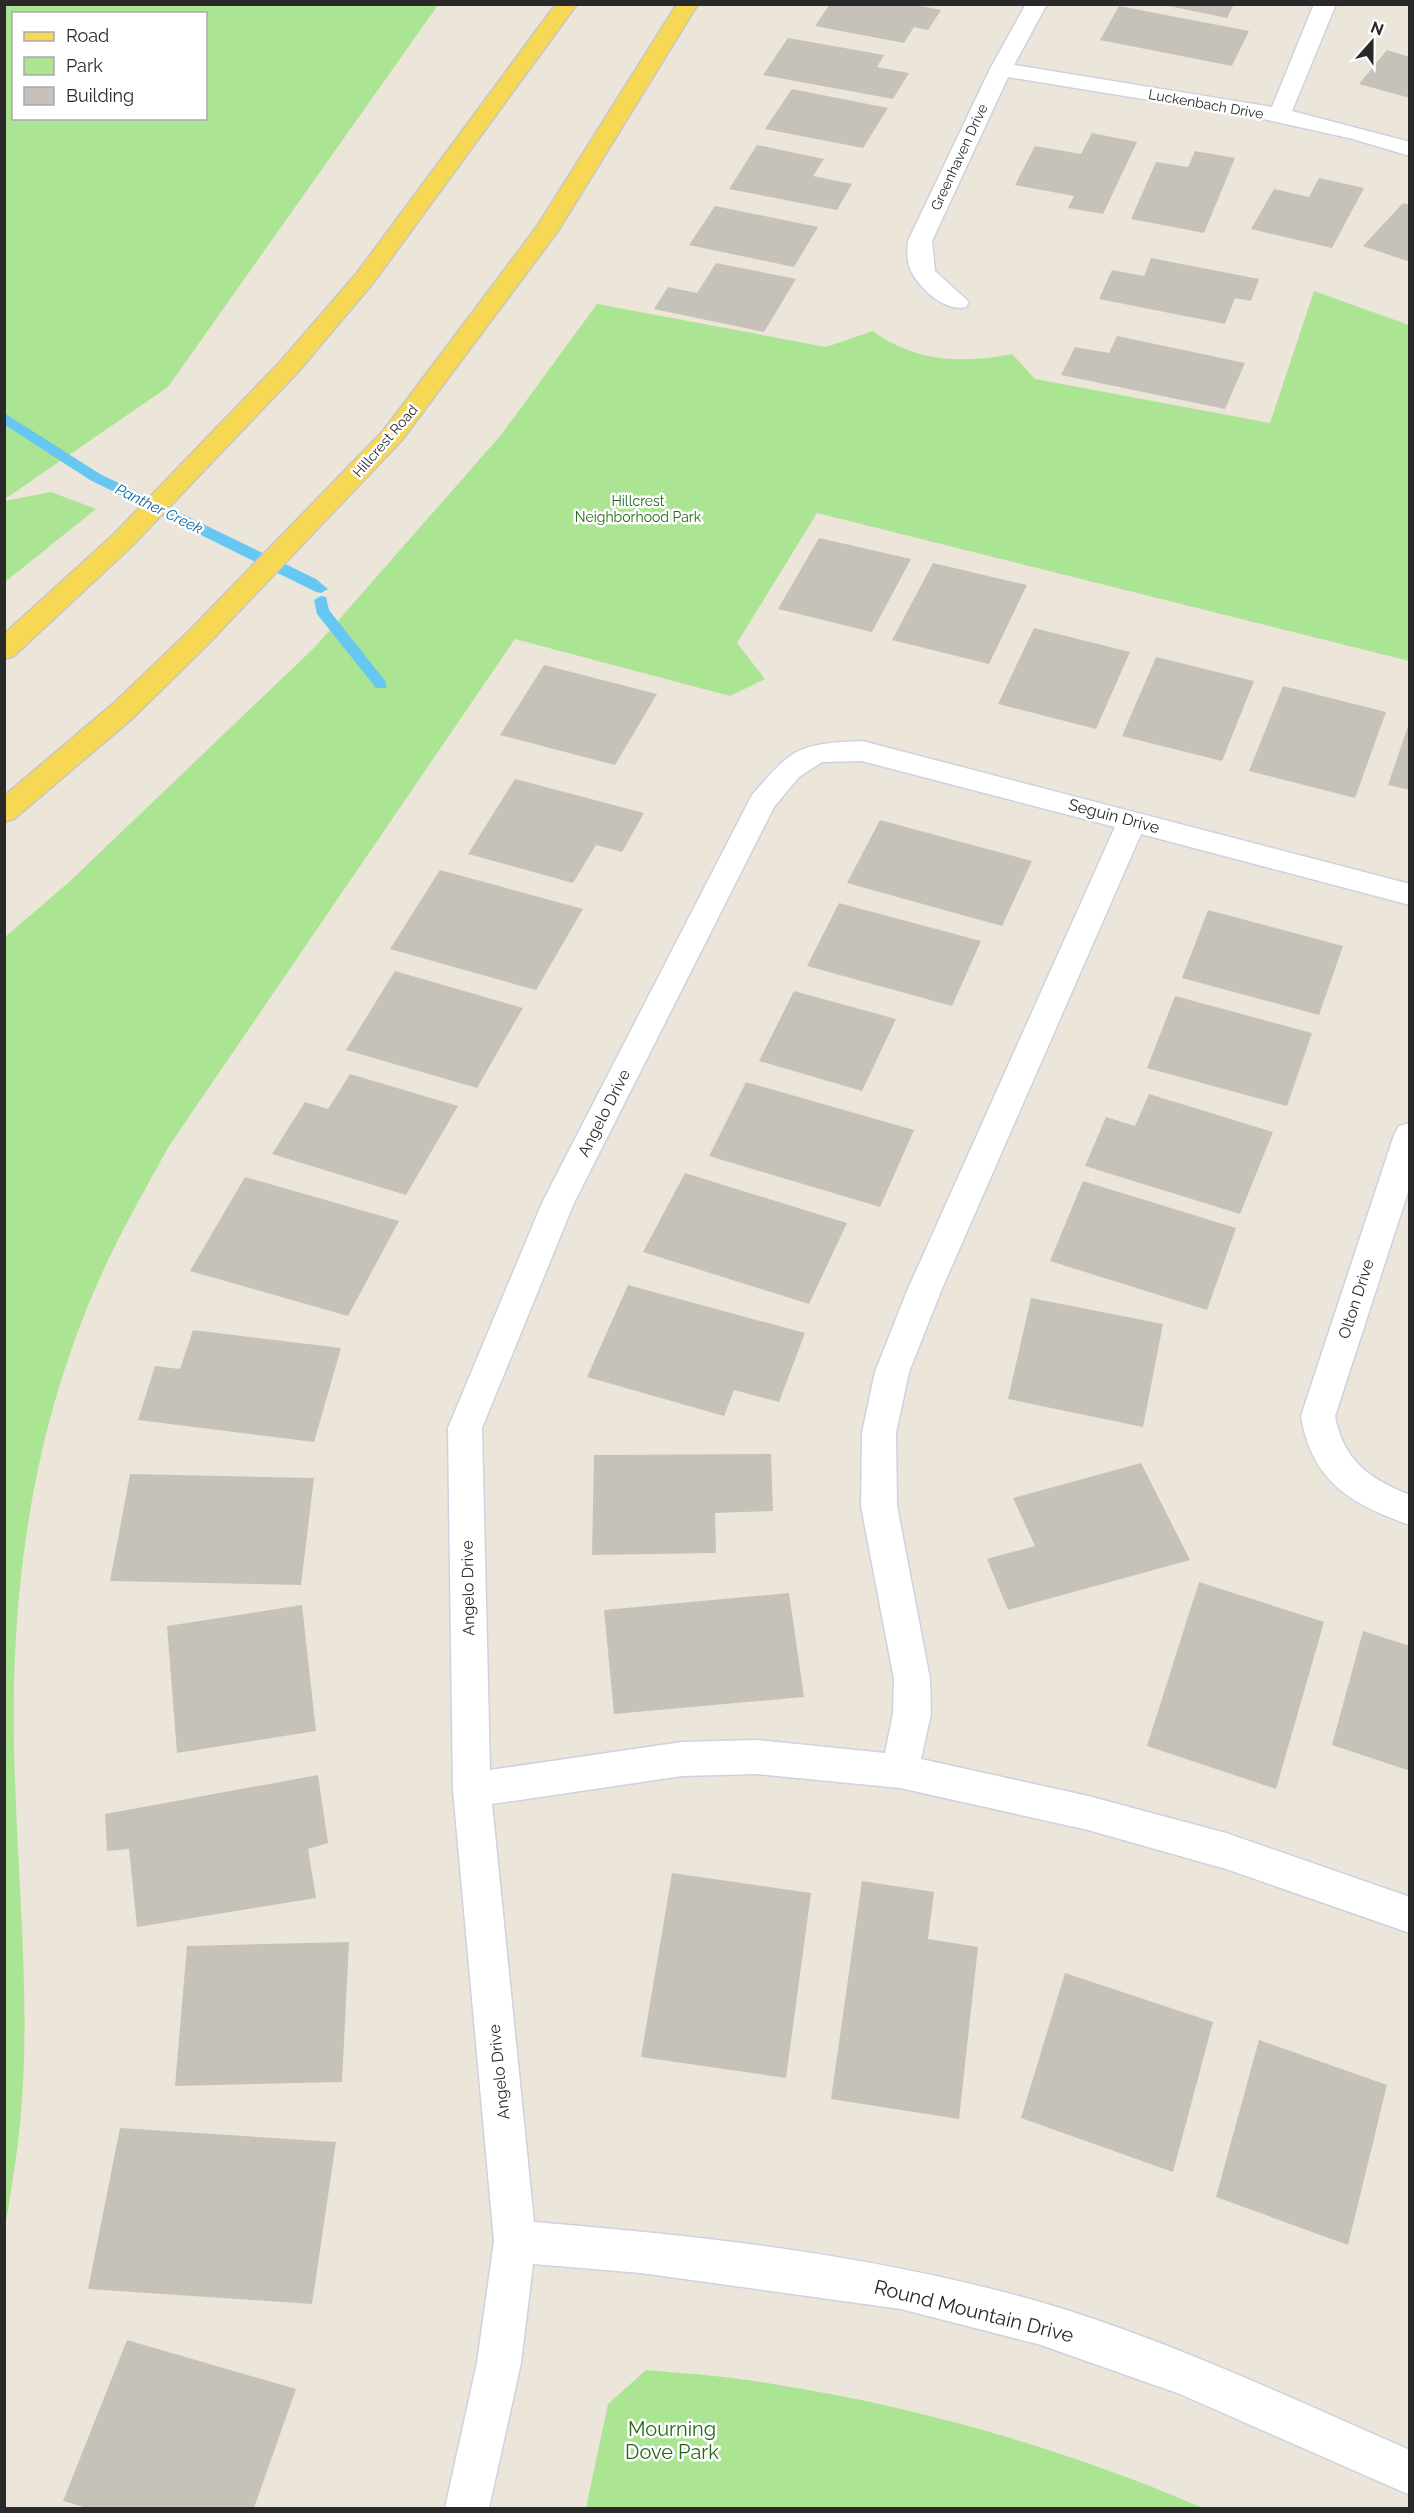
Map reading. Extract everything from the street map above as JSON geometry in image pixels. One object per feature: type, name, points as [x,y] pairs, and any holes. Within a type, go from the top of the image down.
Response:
[{"type":"main road","points":[[4,650],[70,592],[209,452],[289,367],[365,278],[567,4]]},
{"type":"main road","name":"Hillcrest Road","points":[[4,812],[124,710],[199,637],[393,435],[546,231],[688,4]]},
{"type":"street","name":"Greenhaven Drive","points":[[957,302],[927,279],[919,266],[920,241],[1001,69],[1037,4]]},
{"type":"street","points":[[1279,116],[1325,4]]},
{"type":"street","name":"Luckenbach Drive","points":[[1001,69],[1341,128],[1410,149]]},
{"type":"street","name":"Seguin Drive","points":[[816,753],[862,751],[1410,895]]},
{"type":"street","name":"Angelo Drive","points":[[468,2508],[499,2363],[515,2241],[472,1790],[465,1428],[558,1203],[762,802],[789,770],[816,753]]},
{"type":"street","points":[[900,1771],[912,1714],[912,1679],[879,1506],[879,1432],[892,1372],[924,1290],[1132,821]]},
{"type":"street","name":"Olton Drive","points":[[1410,1135],[1403,1174],[1318,1416],[1320,1436],[1332,1462],[1361,1486],[1410,1510]]},
{"type":"street","points":[[472,1790],[682,1759],[757,1757],[900,1771],[1088,1813],[1226,1851],[1410,1915]]},
{"type":"street","name":"Round Mountain Drive","points":[[515,2241],[641,2252],[901,2288],[1041,2324],[1185,2374],[1410,2473]]},
{"type":"green space","points":[[5,4],[438,5],[168,387],[5,499]]},
{"type":"green space","name":"Hillcrest Neighborhood Park","points":[[1314,291],[1409,325],[1409,661],[817,513],[737,643],[765,679],[730,696],[515,639],[169,1146],[112,1253],[74,1343],[41,1454],[30,1511],[22,1568],[14,1684],[15,1795],[23,1954],[24,2059],[15,2165],[5,2225],[5,937],[68,883],[315,647],[501,435],[597,304],[826,347],[873,331],[905,349],[940,358],[975,359],[1012,354],[1035,379],[1270,423]]},
{"type":"green space","points":[[51,492],[96,509],[5,582],[5,501]]},
{"type":"green space","name":"Mourning Dove Park","points":[[646,2370],[709,2375],[805,2389],[921,2414],[979,2429],[1093,2465],[1203,2508],[586,2508],[608,2404]]},
{"type":"building","points":[[830,4],[911,4],[941,10],[928,30],[914,27],[904,43],[815,26]]},
{"type":"building","points":[[1159,4],[1234,4],[1227,18]]},
{"type":"building","points":[[1119,6],[1249,31],[1232,66],[1100,40]]},
{"type":"building","points":[[788,38],[884,55],[877,67],[909,73],[893,99],[763,75]]},
{"type":"building","points":[[1387,50],[1410,57],[1410,98],[1359,84]]},
{"type":"building","points":[[792,89],[888,108],[863,148],[765,129]]},
{"type":"building","points":[[1092,133],[1137,142],[1103,214],[1068,208],[1074,196],[1015,185],[1035,146],[1081,154]]},
{"type":"building","points":[[757,145],[824,159],[813,176],[852,184],[837,210],[729,189]]},
{"type":"building","points":[[1195,151],[1235,158],[1204,233],[1131,219],[1156,162],[1188,167]]},
{"type":"building","points":[[1319,178],[1364,188],[1332,248],[1251,229],[1274,189],[1309,197]]},
{"type":"building","points":[[1403,203],[1410,205],[1410,262],[1363,246]]},
{"type":"building","points":[[715,206],[818,227],[794,267],[689,245]]},
{"type":"building","points":[[1151,258],[1259,279],[1251,301],[1235,298],[1225,324],[1099,299],[1112,270],[1144,276]]},
{"type":"building","points":[[716,263],[796,279],[764,332],[654,309],[668,287],[697,293]]},
{"type":"building","points":[[1117,336],[1245,363],[1225,409],[1061,375],[1075,347],[1109,353]]},
{"type":"building","points":[[819,538],[911,559],[872,632],[778,609]]},
{"type":"building","points":[[933,563],[1027,585],[989,664],[892,640]]},
{"type":"building","points":[[1034,628],[1130,652],[1096,729],[998,704]]},
{"type":"building","points":[[1156,657],[1254,681],[1222,761],[1122,736]]},
{"type":"building","points":[[544,665],[657,694],[615,765],[500,735]]},
{"type":"building","points":[[1283,686],[1386,712],[1355,798],[1249,771]]},
{"type":"building","points":[[1410,723],[1410,790],[1388,785]]},
{"type":"building","points":[[515,779],[644,813],[622,852],[596,845],[573,883],[468,854]]},
{"type":"building","points":[[880,820],[1032,861],[1002,926],[847,883]]},
{"type":"building","points":[[440,870],[583,909],[536,990],[390,949]]},
{"type":"building","points":[[839,903],[981,941],[952,1006],[807,966]]},
{"type":"building","points":[[1208,910],[1343,946],[1319,1015],[1182,978]]},
{"type":"building","points":[[395,971],[523,1008],[477,1088],[346,1050]]},
{"type":"building","points":[[794,991],[896,1019],[862,1091],[759,1061]]},
{"type":"building","points":[[1175,996],[1312,1033],[1287,1106],[1147,1068]]},
{"type":"building","points":[[350,1074],[458,1106],[406,1195],[272,1154],[305,1102],[328,1109]]},
{"type":"building","points":[[746,1082],[914,1130],[880,1207],[709,1156]]},
{"type":"building","points":[[1149,1094],[1273,1132],[1240,1214],[1085,1166],[1106,1117],[1135,1126]]},
{"type":"building","points":[[685,1173],[847,1223],[809,1304],[643,1252]]},
{"type":"building","points":[[245,1177],[399,1221],[348,1316],[190,1271]]},
{"type":"building","points":[[1083,1181],[1236,1228],[1207,1310],[1050,1261]]},
{"type":"building","points":[[628,1285],[805,1333],[779,1402],[734,1390],[724,1416],[587,1377]]},
{"type":"building","points":[[1031,1298],[1163,1324],[1143,1427],[1008,1399]]},
{"type":"building","points":[[193,1330],[341,1348],[314,1442],[138,1420],[155,1366],[180,1369]]},
{"type":"building","points":[[771,1454],[773,1511],[715,1513],[716,1553],[592,1555],[594,1455]]},
{"type":"building","points":[[1141,1463],[1190,1560],[1008,1610],[987,1559],[1035,1546],[1013,1498]]},
{"type":"building","points":[[130,1474],[314,1478],[301,1585],[110,1581]]},
{"type":"building","points":[[1199,1582],[1324,1622],[1276,1789],[1147,1746]]},
{"type":"building","points":[[789,1593],[804,1697],[614,1714],[604,1610]]},
{"type":"building","points":[[302,1605],[316,1731],[177,1753],[167,1626]]},
{"type":"building","points":[[1363,1631],[1410,1646],[1410,1771],[1332,1745]]},
{"type":"building","points":[[318,1775],[328,1843],[308,1849],[316,1898],[137,1927],[129,1849],[107,1851],[105,1814]]},
{"type":"building","points":[[672,1873],[811,1893],[786,2078],[641,2057]]},
{"type":"building","points":[[862,1881],[934,1892],[928,1939],[978,1947],[959,2119],[831,2099]]},
{"type":"building","points":[[349,1942],[342,2082],[175,2086],[187,1946]]},
{"type":"building","points":[[1065,1973],[1213,2022],[1173,2172],[1021,2118]]},
{"type":"building","points":[[1259,2040],[1387,2085],[1348,2245],[1216,2197]]},
{"type":"building","points":[[120,2128],[336,2142],[312,2304],[88,2289]]},
{"type":"building","points":[[127,2340],[296,2389],[254,2508],[87,2508],[63,2501]]},
{"type":"waterway","name":"Panther Creek","points":[[4,417],[95,477],[311,582],[321,589]]},
{"type":"waterway","name":"Panther Creek","points":[[321,600],[322,611],[381,685]]}]
